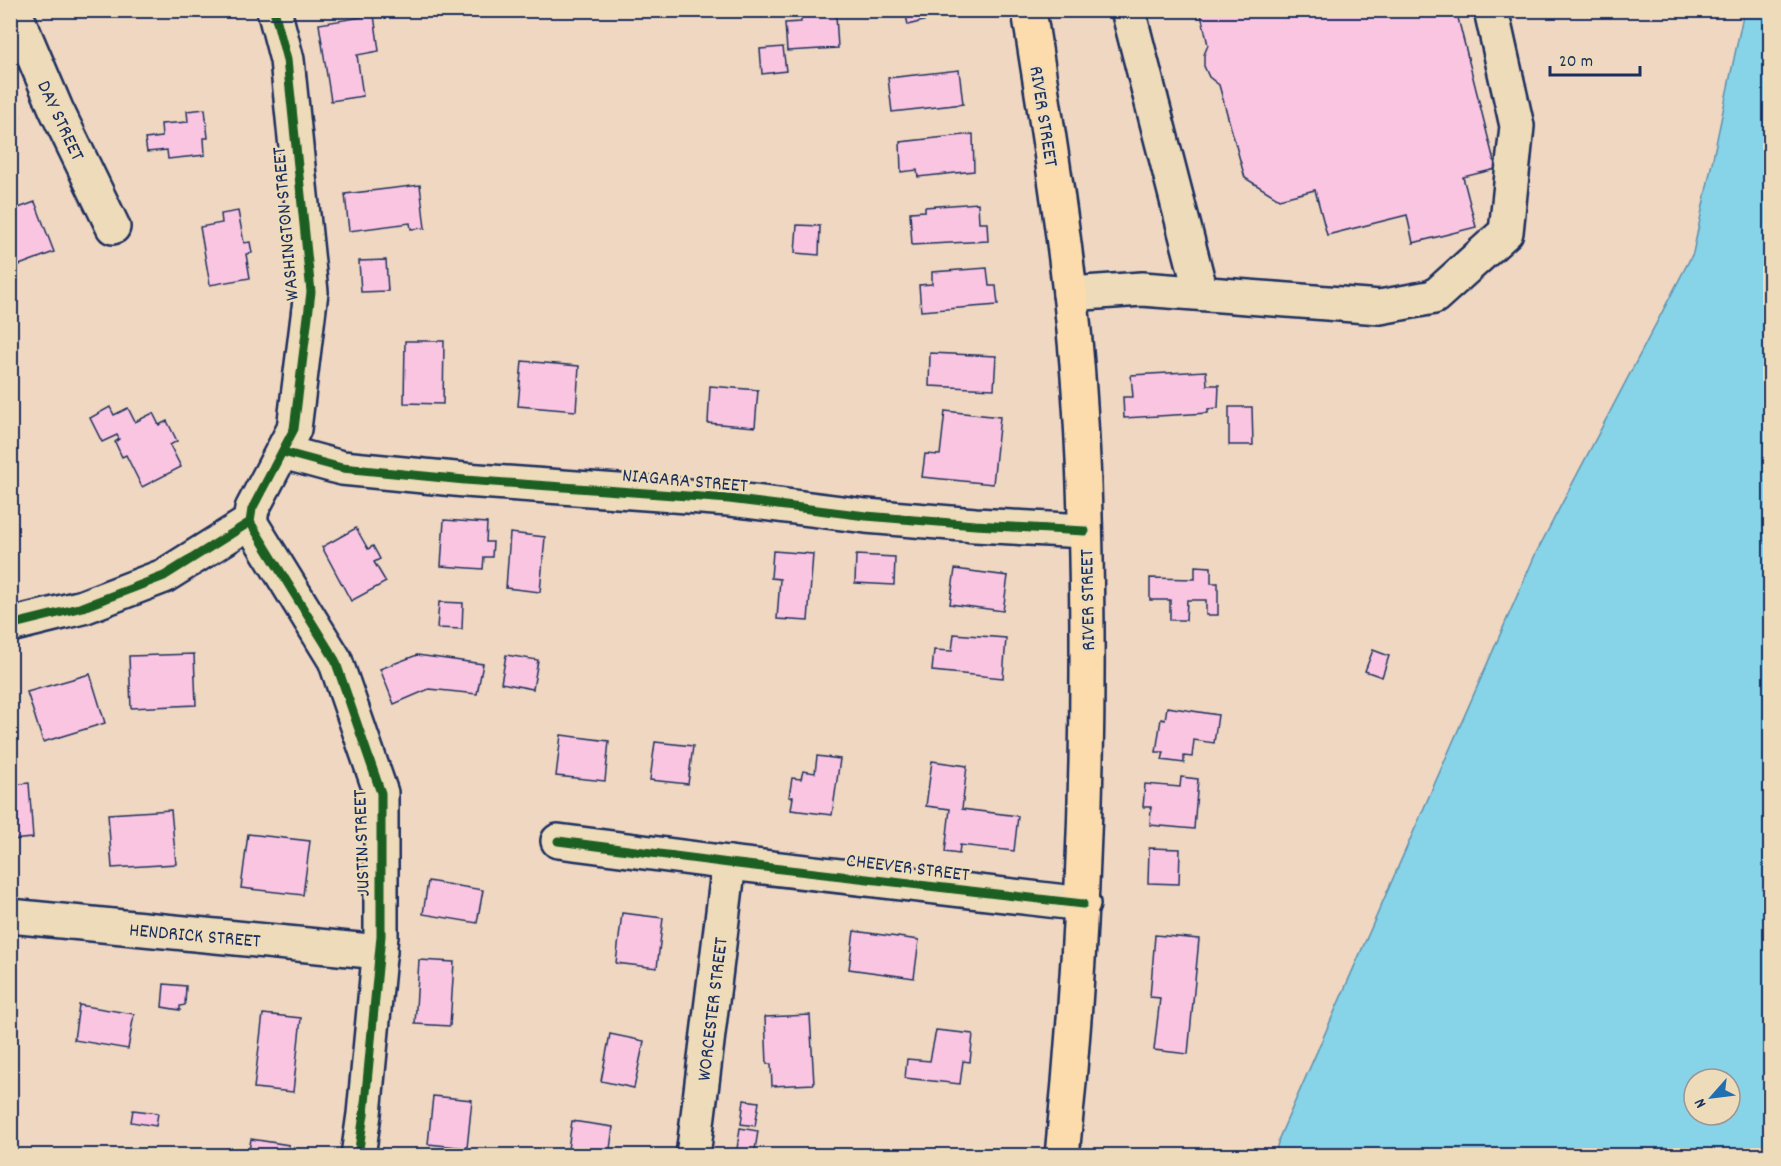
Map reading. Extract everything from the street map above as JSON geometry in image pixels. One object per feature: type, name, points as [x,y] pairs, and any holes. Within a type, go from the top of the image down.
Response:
[{"type":"main road","name":"RIVER STREET","points":[[1029,10],[1047,122],[1070,294],[1082,428],[1085,531],[1088,733],[1083,904],[1062,1155]]},
{"type":"street","name":"DAY STREET","points":[[14,10],[56,110],[113,227]]},
{"type":"street","name":"WASHINGTON STREET","points":[[250,522],[252,509],[294,429],[311,292],[287,60],[274,10]]},
{"type":"street","points":[[1128,10],[1201,293]]},
{"type":"street","points":[[1070,294],[1142,289],[1380,307],[1434,297],[1506,232],[1517,126],[1491,10]]},
{"type":"street","name":"NIAGARA STREET","points":[[283,452],[342,468],[465,480],[729,499],[866,516],[1085,531]]},
{"type":"street","points":[[10,625],[83,607],[164,576],[250,522]]},
{"type":"street","name":"JUSTIN STREET","points":[[250,522],[335,660],[381,792],[380,952],[358,1155]]},
{"type":"street","name":"CHEEVER STREET","points":[[558,841],[729,864],[1083,904]]},
{"type":"street","name":"WORCESTER STREET","points":[[693,1155],[729,864]]},
{"type":"street","name":"HENDRICK STREET","points":[[10,916],[380,952]]},
{"type":"water","points":[[1744,11],[1770,11],[1770,1155],[1275,1155],[1279,1138],[1535,555],[1693,253]]},
{"type":"building","points":[[905,10],[964,10],[908,25]]},
{"type":"building","points":[[1200,10],[1456,10],[1496,169],[1463,177],[1476,227],[1413,243],[1407,215],[1327,235],[1315,190],[1279,199],[1245,178],[1219,85],[1209,77],[1204,66],[1204,55],[1208,45]]},
{"type":"building","points":[[374,15],[379,51],[357,55],[363,96],[331,101],[319,24]]},
{"type":"building","points":[[836,15],[838,48],[787,51],[785,23],[801,22],[801,17]]},
{"type":"building","points":[[783,47],[786,71],[762,74],[760,49]]},
{"type":"building","points":[[959,70],[963,104],[892,112],[888,78]]},
{"type":"building","points":[[10,94],[20,117],[10,121]]},
{"type":"building","points":[[205,109],[208,138],[204,138],[205,155],[168,159],[167,150],[147,152],[145,139],[162,137],[161,124],[188,122],[187,111]]},
{"type":"building","points":[[973,134],[974,171],[918,177],[917,170],[901,172],[900,142]]},
{"type":"building","points":[[420,185],[425,228],[411,229],[410,223],[349,231],[345,194]]},
{"type":"building","points":[[35,202],[54,252],[14,267],[10,258],[10,211]]},
{"type":"building","points":[[978,203],[979,223],[987,223],[988,241],[912,245],[910,212],[925,211],[925,207]]},
{"type":"building","points":[[238,211],[244,243],[250,242],[252,253],[246,254],[250,278],[210,285],[200,227],[222,223],[221,214]]},
{"type":"building","points":[[797,225],[820,226],[819,255],[795,253]]},
{"type":"building","points":[[386,260],[388,291],[361,292],[359,261]]},
{"type":"building","points":[[987,268],[989,286],[996,286],[998,305],[921,311],[919,285],[932,284],[932,272]]},
{"type":"building","points":[[405,341],[444,341],[443,404],[404,403]]},
{"type":"building","points":[[930,353],[996,356],[994,389],[929,386]]},
{"type":"building","points":[[522,361],[579,366],[576,411],[518,406]]},
{"type":"building","points":[[1206,371],[1207,385],[1219,385],[1218,408],[1208,409],[1208,413],[1124,418],[1123,397],[1133,397],[1131,375]]},
{"type":"building","points":[[710,386],[758,390],[755,427],[708,423]]},
{"type":"building","points":[[110,407],[114,415],[128,408],[135,422],[153,413],[159,425],[167,421],[177,441],[170,445],[181,467],[142,487],[126,455],[122,457],[115,442],[119,439],[117,435],[102,442],[90,418]]},
{"type":"building","points":[[1229,407],[1252,407],[1253,445],[1229,445]]},
{"type":"building","points":[[945,411],[1000,417],[993,484],[922,477],[925,454],[940,455]]},
{"type":"building","points":[[444,520],[487,523],[486,542],[493,542],[492,557],[484,557],[483,569],[441,566]]},
{"type":"building","points":[[356,528],[368,549],[373,546],[380,559],[374,562],[386,582],[351,601],[322,547]]},
{"type":"building","points":[[510,533],[545,537],[540,592],[506,588]]},
{"type":"building","points":[[773,551],[813,554],[808,621],[777,619],[780,579],[771,578]]},
{"type":"building","points":[[856,555],[895,557],[894,585],[855,583]]},
{"type":"building","points":[[1195,566],[1211,567],[1211,583],[1218,583],[1218,615],[1206,615],[1206,600],[1187,600],[1186,620],[1170,620],[1170,600],[1150,600],[1150,578],[1195,579]]},
{"type":"building","points":[[955,569],[1008,576],[1003,611],[950,604]]},
{"type":"building","points":[[439,602],[463,603],[462,629],[437,628]]},
{"type":"building","points":[[954,634],[1006,638],[1003,678],[932,671],[934,650],[952,651]]},
{"type":"building","points":[[1373,650],[1389,656],[1382,677],[1365,671]]},
{"type":"building","points":[[194,654],[196,705],[131,708],[129,656]]},
{"type":"building","points":[[417,655],[483,664],[477,694],[429,689],[394,704],[380,669]]},
{"type":"building","points":[[506,655],[538,660],[533,689],[501,683]]},
{"type":"building","points":[[90,674],[105,723],[43,742],[27,692]]},
{"type":"building","points":[[1167,707],[1218,715],[1214,743],[1194,740],[1192,757],[1184,756],[1184,763],[1162,760],[1164,752],[1156,752],[1161,719],[1165,720]]},
{"type":"building","points":[[561,735],[609,741],[605,781],[556,776]]},
{"type":"building","points":[[655,742],[693,746],[688,784],[650,780]]},
{"type":"building","points":[[817,756],[840,759],[832,815],[791,810],[793,797],[789,797],[792,778],[801,779],[803,771],[815,773]]},
{"type":"building","points":[[932,761],[967,766],[962,809],[1018,816],[1014,851],[960,845],[959,854],[945,852],[950,809],[926,806]]},
{"type":"building","points":[[1181,777],[1198,779],[1194,829],[1150,825],[1151,807],[1143,807],[1145,784],[1180,787]]},
{"type":"building","points":[[29,783],[33,838],[10,840],[10,785]]},
{"type":"building","points":[[171,810],[176,864],[112,868],[108,814]]},
{"type":"building","points":[[248,834],[310,841],[303,895],[241,888]]},
{"type":"building","points":[[1149,848],[1180,849],[1179,884],[1148,883]]},
{"type":"building","points":[[428,881],[483,890],[477,923],[423,914]]},
{"type":"building","points":[[622,913],[663,918],[657,968],[616,963]]},
{"type":"building","points":[[854,931],[919,940],[914,978],[849,969]]},
{"type":"building","points":[[1155,935],[1199,939],[1188,1054],[1154,1050],[1160,998],[1150,997]]},
{"type":"building","points":[[419,960],[454,962],[450,1026],[415,1024]]},
{"type":"building","points":[[164,984],[186,986],[185,1005],[180,1006],[180,1010],[162,1007]]},
{"type":"building","points":[[79,1005],[134,1014],[128,1049],[74,1040]]},
{"type":"building","points":[[263,1014],[301,1018],[293,1092],[254,1088]]},
{"type":"building","points":[[810,1015],[814,1084],[772,1086],[771,1064],[767,1064],[765,1017]]},
{"type":"building","points":[[936,1030],[973,1034],[970,1062],[963,1061],[960,1084],[905,1078],[907,1059],[930,1061]]},
{"type":"building","points":[[610,1034],[644,1041],[634,1088],[601,1081]]},
{"type":"building","points":[[433,1096],[472,1100],[467,1148],[428,1144]]},
{"type":"building","points":[[744,1100],[759,1102],[755,1126],[741,1124]]},
{"type":"building","points":[[133,1110],[158,1113],[156,1126],[131,1122]]},
{"type":"building","points":[[572,1121],[613,1127],[609,1156],[567,1156]]},
{"type":"building","points":[[740,1128],[758,1131],[754,1156],[736,1156]]},
{"type":"building","points":[[251,1139],[289,1145],[288,1156],[248,1156]]},
{"type":"building","points":[[921,1151],[957,1154],[920,1156]]},
{"type":"cycle path","points":[[10,625],[83,607],[164,576],[250,522],[252,509],[294,429],[311,292],[287,60],[274,10]]},
{"type":"cycle path","points":[[283,452],[342,468],[465,480],[729,499],[866,516],[1085,531]]},
{"type":"cycle path","points":[[250,522],[335,660],[381,793],[381,936],[358,1156]]},
{"type":"cycle path","points":[[558,841],[1083,904]]}]
